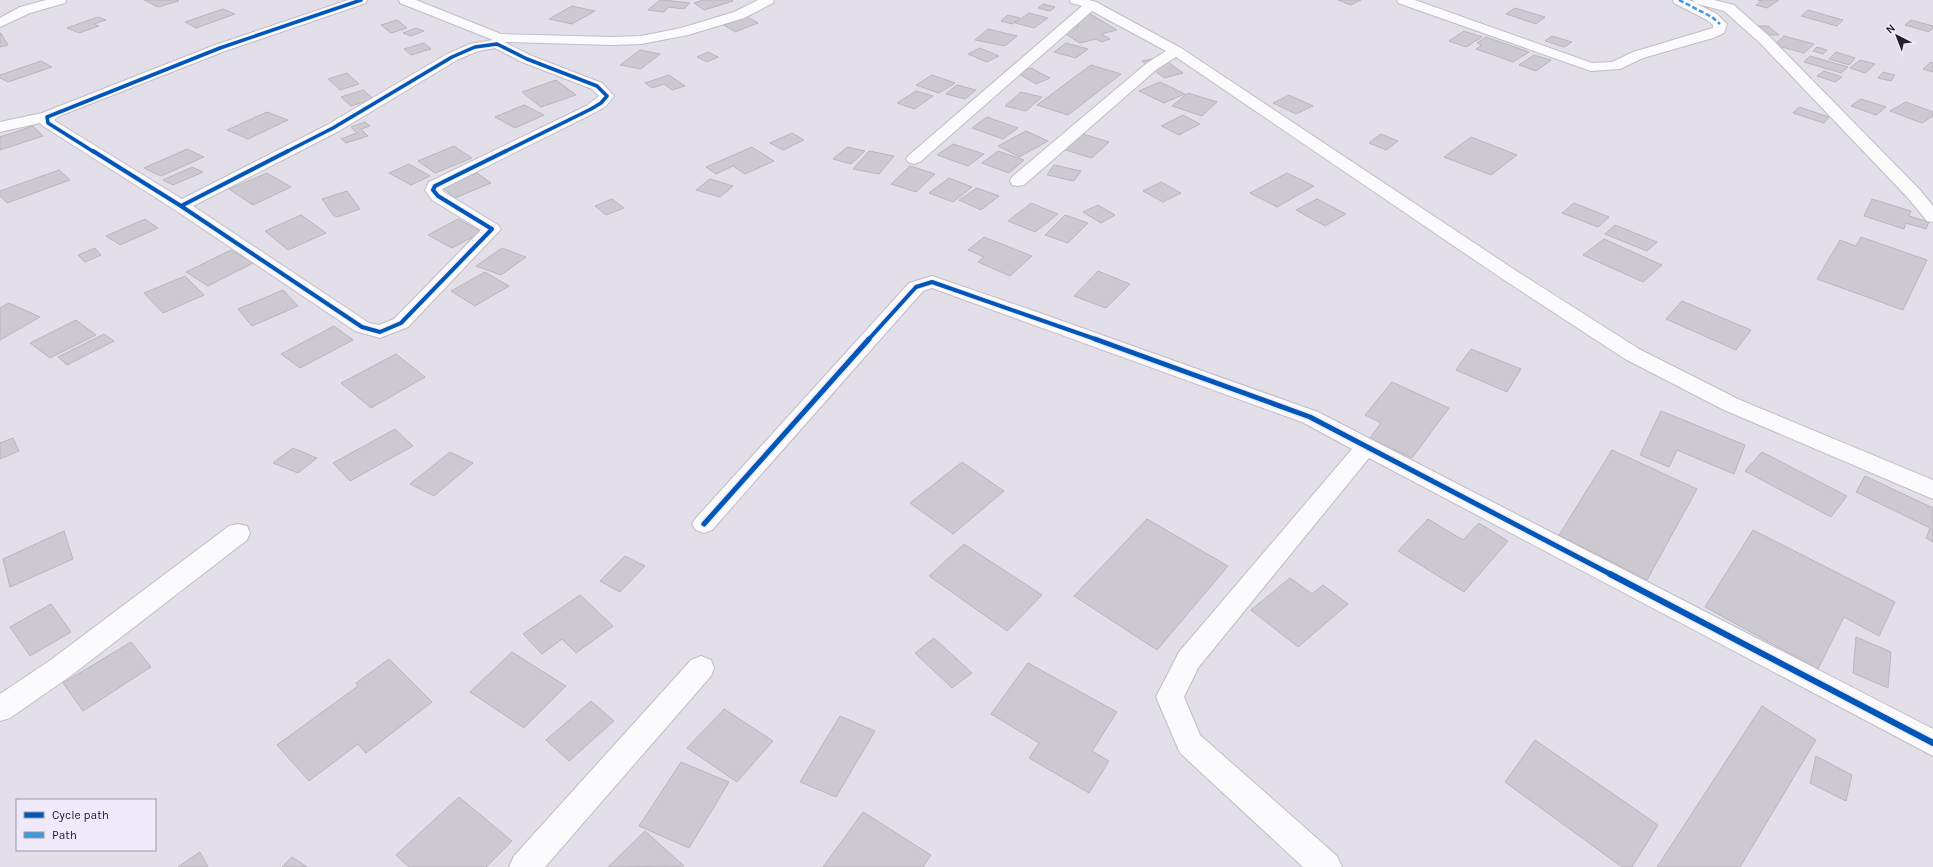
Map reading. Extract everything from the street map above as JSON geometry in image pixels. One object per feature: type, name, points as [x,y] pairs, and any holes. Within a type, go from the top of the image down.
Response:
[{"type":"street","points":[[0,23],[25,10],[60,0]]},
{"type":"street","points":[[0,127],[47,117],[220,48],[361,0]]},
{"type":"street","points":[[47,117],[48,123],[181,206],[362,328],[380,332],[401,323],[492,229],[438,196],[433,190],[435,186],[591,110],[601,103],[607,96],[597,86],[527,59],[498,41],[405,0]]},
{"type":"street","points":[[181,206],[333,128],[452,57],[475,47],[498,41],[641,40],[683,32],[739,15],[768,0]]},
{"type":"street","points":[[1403,0],[1591,67],[1615,66],[1638,55],[1708,35],[1719,30],[1720,24],[1712,17],[1678,0]]},
{"type":"street","points":[[1699,0],[1729,8],[1765,40],[1914,194],[1933,217]]},
{"type":"street","points":[[914,159],[1083,2],[1176,51],[1511,276],[1632,354],[1732,405],[1933,490]]},
{"type":"street","points":[[1018,180],[1152,66],[1176,51]]},
{"type":"street","points":[[704,524],[916,287],[932,282],[1310,417],[1933,743]]},
{"type":"street","points":[[1326,867],[1190,744],[1170,697],[1188,660],[1366,446]]},
{"type":"street","points":[[0,709],[62,667],[238,533]]},
{"type":"street","points":[[525,867],[701,668]]},
{"type":"building","points":[[144,0],[178,0],[179,1],[158,7]]},
{"type":"building","points":[[660,0],[690,3],[684,9],[669,7],[664,12],[648,10]]},
{"type":"building","points":[[703,0],[733,1],[704,10],[694,3]]},
{"type":"building","points":[[1338,0],[1361,0],[1351,5]]},
{"type":"building","points":[[1758,0],[1779,0],[1767,8],[1756,5],[1761,1]]},
{"type":"building","points":[[1043,4],[1055,7],[1050,11],[1038,8]]},
{"type":"building","points":[[572,6],[595,11],[572,24],[549,19]]},
{"type":"building","points":[[1515,8],[1545,17],[1536,24],[1506,14]]},
{"type":"building","points":[[223,9],[235,14],[196,28],[185,22]]},
{"type":"building","points":[[1808,10],[1843,20],[1837,26],[1801,16]]},
{"type":"building","points":[[1029,13],[1048,18],[1034,28],[1015,23]]},
{"type":"building","points":[[1090,14],[1117,30],[1101,34],[1110,39],[1102,42],[1096,39],[1080,43],[1061,31],[1079,26],[1069,20]]},
{"type":"building","points":[[1008,15],[1020,18],[1012,24],[1001,21]]},
{"type":"building","points":[[98,17],[106,20],[94,24],[99,26],[79,33],[67,28]]},
{"type":"building","points":[[747,17],[758,23],[735,32],[724,25]]},
{"type":"building","points":[[397,20],[407,28],[391,33],[381,25]]},
{"type":"building","points":[[1911,20],[1933,26],[1933,28],[1929,32],[1905,25]]},
{"type":"building","points":[[1750,26],[1768,26],[1779,35],[1760,35]]},
{"type":"building","points":[[416,28],[424,31],[411,36],[403,33]]},
{"type":"building","points":[[988,29],[1017,36],[1005,46],[975,40]]},
{"type":"building","points":[[1464,31],[1482,37],[1466,47],[1449,41]]},
{"type":"building","points":[[1,33],[8,45],[0,47]]},
{"type":"building","points":[[1552,36],[1572,42],[1564,47],[1545,41]]},
{"type":"building","points":[[1784,36],[1814,44],[1804,53],[1774,45]]},
{"type":"building","points":[[1486,37],[1529,52],[1513,62],[1476,49],[1482,45],[1477,43]]},
{"type":"building","points":[[424,43],[431,49],[411,55],[404,49]]},
{"type":"building","points":[[1066,43],[1088,49],[1076,58],[1054,52]]},
{"type":"building","points":[[1817,47],[1827,50],[1823,54],[1813,51]]},
{"type":"building","points":[[980,48],[999,56],[987,62],[968,54]]},
{"type":"building","points":[[640,50],[660,54],[641,69],[620,65]]},
{"type":"building","points":[[708,52],[718,57],[707,62],[697,57]]},
{"type":"building","points":[[1836,52],[1855,58],[1849,65],[1829,59]]},
{"type":"building","points":[[1534,55],[1551,60],[1536,71],[1519,65]]},
{"type":"building","points":[[1810,56],[1848,67],[1841,73],[1804,62]]},
{"type":"building","points":[[1161,57],[1183,73],[1164,78],[1142,61]]},
{"type":"building","points":[[1860,60],[1875,64],[1865,73],[1850,68]]},
{"type":"building","points":[[41,61],[52,67],[8,82],[0,78],[0,75]]},
{"type":"building","points":[[1931,62],[1933,63],[1933,72],[1923,69]]},
{"type":"building","points":[[1091,65],[1121,74],[1068,115],[1037,105]]},
{"type":"building","points":[[1031,68],[1050,78],[1036,84],[1017,73]]},
{"type":"building","points":[[1824,71],[1842,77],[1835,82],[1817,76]]},
{"type":"building","points":[[1883,72],[1895,75],[1891,81],[1878,78]]},
{"type":"building","points":[[347,73],[359,84],[340,90],[328,79]]},
{"type":"building","points":[[669,75],[685,86],[672,90],[664,84],[652,88],[645,83]]},
{"type":"building","points":[[932,75],[955,83],[939,93],[916,85]]},
{"type":"building","points":[[556,80],[576,95],[541,107],[522,92]]},
{"type":"building","points":[[1160,82],[1185,94],[1164,103],[1139,91]]},
{"type":"building","points":[[957,85],[976,90],[965,99],[946,94]]},
{"type":"building","points":[[363,90],[374,99],[351,106],[341,97]]},
{"type":"building","points":[[916,91],[933,96],[914,109],[897,103]]},
{"type":"building","points":[[1021,92],[1042,97],[1026,111],[1005,106]]},
{"type":"building","points":[[1188,93],[1217,102],[1202,116],[1172,106]]},
{"type":"building","points":[[1289,95],[1313,106],[1296,114],[1273,103]]},
{"type":"building","points":[[1861,99],[1886,107],[1876,115],[1851,106]]},
{"type":"building","points":[[1906,102],[1933,112],[1933,116],[1922,123],[1890,111]]},
{"type":"building","points":[[524,105],[544,115],[515,128],[495,117]]},
{"type":"building","points":[[1799,107],[1829,117],[1824,123],[1793,113]]},
{"type":"building","points":[[267,112],[288,120],[248,139],[227,130]]},
{"type":"building","points":[[1183,115],[1200,124],[1179,135],[1161,126]]},
{"type":"building","points":[[987,117],[1018,128],[1003,139],[972,128]]},
{"type":"building","points":[[365,122],[370,126],[361,129],[368,136],[346,143],[341,139],[357,133],[351,127]]},
{"type":"building","points":[[33,126],[43,136],[0,150],[0,137]]},
{"type":"building","points":[[1026,131],[1048,141],[1019,157],[998,146]]},
{"type":"building","points":[[792,133],[804,140],[783,150],[770,143]]},
{"type":"building","points":[[1080,133],[1109,142],[1092,158],[1062,149]]},
{"type":"building","points":[[1381,134],[1398,141],[1386,150],[1369,143]]},
{"type":"building","points":[[1471,137],[1517,155],[1491,175],[1444,157]]},
{"type":"building","points":[[953,144],[984,154],[968,166],[937,155]]},
{"type":"building","points":[[454,146],[472,158],[435,173],[418,161]]},
{"type":"building","points":[[752,147],[774,161],[745,174],[733,166],[716,174],[706,167]]},
{"type":"building","points":[[847,147],[865,151],[851,164],[833,159]]},
{"type":"building","points":[[187,149],[204,157],[161,176],[144,168]]},
{"type":"building","points":[[869,151],[894,156],[879,174],[853,169]]},
{"type":"building","points":[[998,151],[1024,160],[1009,173],[982,163]]},
{"type":"building","points":[[409,164],[430,176],[411,185],[389,173]]},
{"type":"building","points":[[1054,165],[1081,171],[1074,181],[1047,175]]},
{"type":"building","points":[[910,166],[935,174],[916,192],[891,184]]},
{"type":"building","points":[[192,167],[203,172],[173,185],[163,180]]},
{"type":"building","points":[[59,170],[70,180],[7,203],[0,196],[0,191]]},
{"type":"building","points":[[267,173],[291,187],[253,205],[229,189]]},
{"type":"building","points":[[477,173],[491,183],[455,198],[442,187]]},
{"type":"building","points":[[1287,173],[1314,186],[1277,207],[1250,193]]},
{"type":"building","points":[[949,178],[972,187],[953,202],[929,193]]},
{"type":"building","points":[[710,179],[733,186],[720,197],[696,190]]},
{"type":"building","points":[[1161,182],[1181,193],[1163,202],[1143,191]]},
{"type":"building","points":[[977,188],[999,196],[981,210],[959,200]]},
{"type":"building","points":[[347,191],[360,209],[337,217],[333,215],[322,199]]},
{"type":"building","points":[[612,199],[624,208],[606,215],[595,206]]},
{"type":"building","points":[[1317,199],[1346,214],[1325,226],[1296,210]]},
{"type":"building","points":[[1872,199],[1911,211],[1909,216],[1929,222],[1926,229],[1906,223],[1904,229],[1864,216]]},
{"type":"building","points":[[1031,203],[1058,214],[1035,232],[1008,221]]},
{"type":"building","points":[[1574,203],[1609,217],[1598,227],[1562,213]]},
{"type":"building","points":[[1098,205],[1115,215],[1101,223],[1083,212]]},
{"type":"building","points":[[301,215],[326,233],[288,250],[265,231]]},
{"type":"building","points":[[1065,215],[1088,223],[1068,243],[1045,235]]},
{"type":"building","points":[[145,219],[158,228],[120,245],[106,236]]},
{"type":"building","points":[[458,219],[482,232],[452,248],[428,235]]},
{"type":"building","points":[[1615,225],[1657,242],[1647,251],[1605,234]]},
{"type":"building","points":[[984,237],[1032,256],[1010,276],[978,262],[984,257],[968,250]]},
{"type":"building","points":[[1861,237],[1927,260],[1903,310],[1817,279],[1840,240],[1856,246]]},
{"type":"building","points":[[1604,239],[1662,265],[1643,282],[1583,255]]},
{"type":"building","points":[[95,248],[101,255],[85,262],[78,255]]},
{"type":"building","points":[[502,248],[526,257],[501,275],[476,266]]},
{"type":"building","points":[[231,250],[253,263],[208,286],[186,272]]},
{"type":"building","points":[[1098,271],[1130,284],[1106,308],[1074,296]]},
{"type":"building","points":[[485,272],[509,286],[475,306],[451,291]]},
{"type":"building","points":[[185,276],[204,295],[163,313],[144,293]]},
{"type":"building","points":[[283,290],[298,306],[252,326],[238,309]]},
{"type":"building","points":[[1682,301],[1751,330],[1736,350],[1666,319]]},
{"type":"building","points":[[9,303],[40,317],[0,340],[0,308]]},
{"type":"building","points":[[76,320],[96,335],[50,358],[30,343]]},
{"type":"building","points":[[334,326],[353,340],[300,368],[281,354]]},
{"type":"building","points":[[104,334],[114,341],[67,365],[58,357]]},
{"type":"building","points":[[1471,349],[1521,369],[1507,392],[1456,370]]},
{"type":"building","points":[[396,354],[425,377],[371,408],[341,383]]},
{"type":"building","points":[[1392,382],[1449,408],[1412,458],[1370,438],[1381,423],[1365,415]]},
{"type":"building","points":[[1661,411],[1745,445],[1734,474],[1677,450],[1669,467],[1640,455]]},
{"type":"building","points":[[395,429],[413,446],[350,481],[333,463]]},
{"type":"building","points":[[13,438],[19,451],[0,459],[0,443]]},
{"type":"building","points":[[293,448],[317,458],[298,473],[273,463]]},
{"type":"building","points":[[1612,450],[1697,489],[1647,580],[1559,535]]},
{"type":"building","points":[[450,452],[473,463],[434,496],[410,484]]},
{"type":"building","points":[[1762,452],[1847,496],[1831,517],[1745,471]]},
{"type":"building","points":[[962,462],[1004,491],[953,534],[910,503]]},
{"type":"building","points":[[1865,476],[1933,508],[1933,542],[1926,538],[1930,528],[1856,492]]},
{"type":"building","points":[[1147,519],[1228,566],[1157,650],[1074,596]]},
{"type":"building","points":[[1428,519],[1463,540],[1479,523],[1508,541],[1464,592],[1398,551]]},
{"type":"building","points":[[1753,530],[1895,602],[1879,636],[1844,617],[1818,669],[1705,607]]},
{"type":"building","points":[[64,531],[73,559],[10,587],[3,559]]},
{"type":"building","points":[[964,544],[1042,595],[1007,631],[929,576]]},
{"type":"building","points":[[625,556],[645,566],[620,592],[600,581]]},
{"type":"building","points":[[1290,578],[1312,594],[1323,585],[1348,604],[1298,647],[1251,610]]},
{"type":"building","points":[[580,595],[613,626],[576,653],[562,639],[542,654],[523,634]]},
{"type":"building","points":[[51,604],[71,632],[30,656],[10,627]]},
{"type":"building","points":[[1856,637],[1891,652],[1888,688],[1853,673]]},
{"type":"building","points":[[934,638],[972,673],[952,688],[915,653]]},
{"type":"building","points":[[131,642],[151,667],[83,711],[63,683]]},
{"type":"building","points":[[512,652],[566,686],[524,728],[470,692]]},
{"type":"building","points":[[389,659],[432,702],[366,753],[358,744],[309,781],[277,745],[358,686],[356,683]]},
{"type":"building","points":[[1028,663],[1117,712],[1092,751],[1109,761],[1089,793],[1029,758],[1039,743],[991,714]]},
{"type":"building","points":[[591,701],[614,721],[569,761],[546,740]]},
{"type":"building","points":[[1762,706],[1816,740],[1740,867],[1657,867]]},
{"type":"building","points":[[724,709],[773,741],[737,782],[687,748]]},
{"type":"building","points":[[840,716],[875,731],[836,797],[800,782]]},
{"type":"building","points":[[1535,740],[1658,825],[1632,867],[1622,867],[1505,782]]},
{"type":"building","points":[[1816,756],[1852,775],[1846,801],[1810,783]]},
{"type":"building","points":[[681,762],[729,782],[689,848],[639,826]]},
{"type":"building","points":[[459,797],[512,841],[486,867],[409,867],[396,855]]},
{"type":"building","points":[[863,812],[931,855],[923,867],[823,867]]},
{"type":"building","points":[[645,831],[684,866],[608,867]]},
{"type":"building","points":[[200,852],[208,867],[178,867]]},
{"type":"building","points":[[292,857],[307,867],[282,867]]},
{"type":"marked path","points":[[1679,0],[1712,17],[1720,24]]},
{"type":"cycle path","points":[[181,206],[333,128],[452,57],[475,47],[497,44],[527,59],[597,86],[607,96],[601,103],[591,109],[435,186],[433,190],[438,196],[492,229],[401,323],[380,332],[362,327],[181,206],[48,123],[47,117],[57,112],[220,48],[361,0]]},
{"type":"cycle path","points":[[704,524],[916,287],[932,282],[1310,417],[1933,743]]}]
